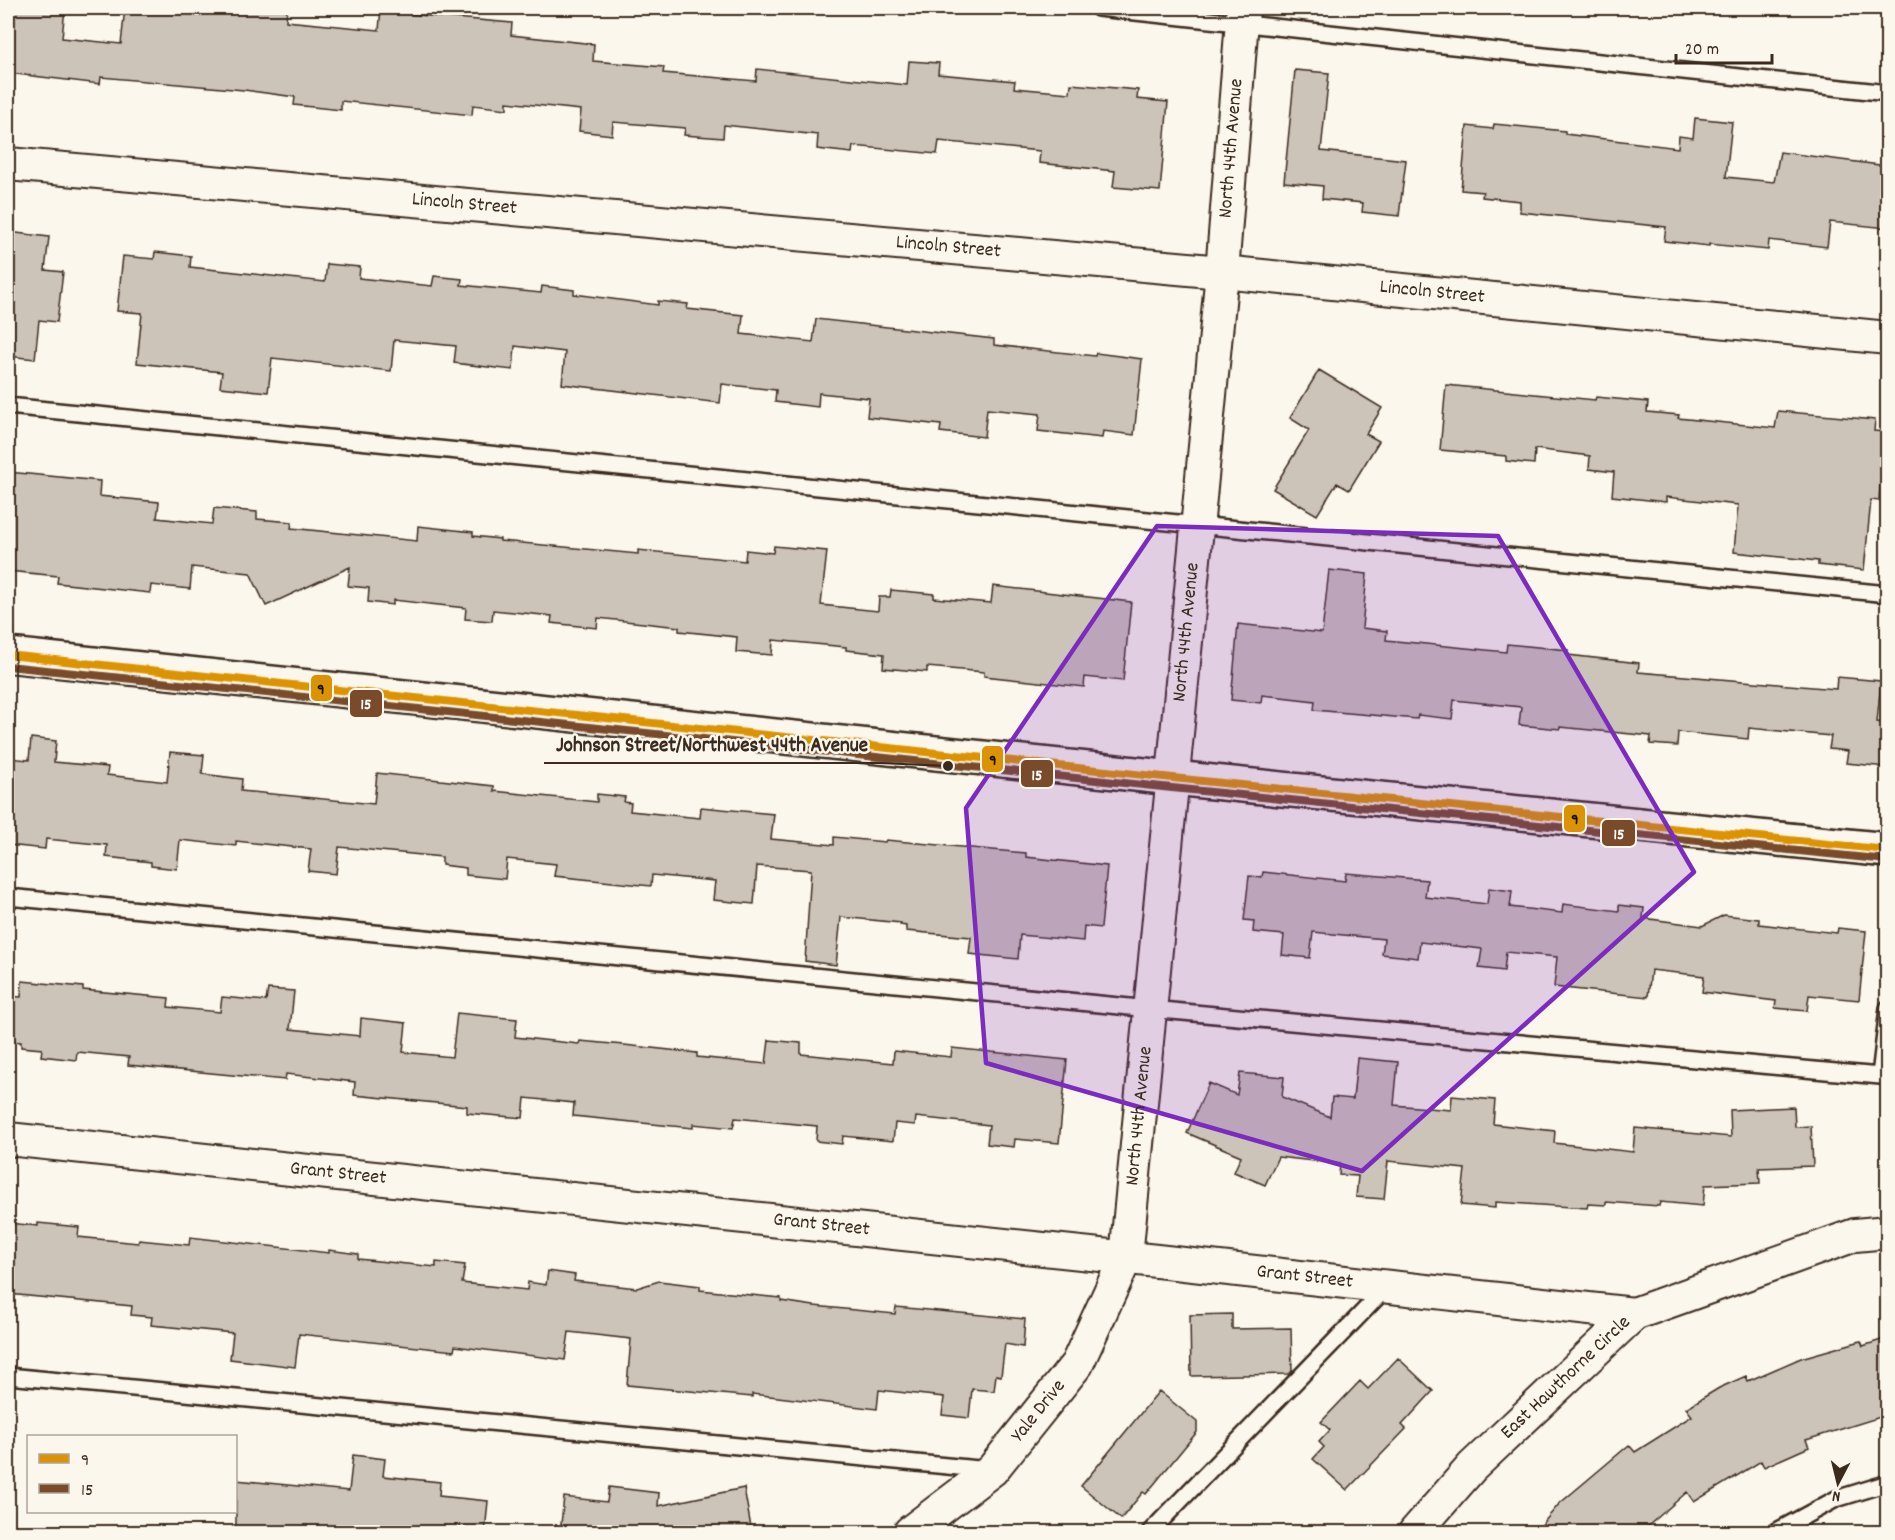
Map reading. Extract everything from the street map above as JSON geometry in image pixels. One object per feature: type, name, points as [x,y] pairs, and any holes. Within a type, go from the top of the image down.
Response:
[{"type":"street","name":"North 44th Avenue","points":[[1126,1257],[1222,272],[1242,15]]},
{"type":"street","name":"Lincoln Street","points":[[8,164],[1222,272],[1887,338]]},
{"type":"street","points":[[8,655],[1173,778],[1887,850]]},
{"type":"street","name":"Grant Street","points":[[8,1139],[1126,1257],[1634,1314]]},
{"type":"street","name":"East Hawthorne Circle","points":[[1416,1533],[1472,1467],[1634,1314],[1854,1235],[1887,1232]]},
{"type":"street","name":"Yale Drive","points":[[910,1533],[992,1470],[1077,1364],[1126,1257]]},
{"type":"lane","points":[[1098,8],[1242,15],[1887,93]]},
{"type":"lane","points":[[8,406],[1887,594]]},
{"type":"lane","points":[[8,897],[1150,1009],[1880,1076],[1887,1008]]},
{"type":"lane","points":[[1150,1533],[1387,1287]]},
{"type":"lane","points":[[8,1376],[992,1470]]},
{"type":"lane","points":[[1775,1533],[1836,1499],[1887,1483]]},
{"type":"highlighted area","points":[[1157,526],[1498,536],[1694,872],[1362,1171],[986,1063],[966,808]]},
{"type":"building","points":[[14,8],[65,8],[62,38],[121,44],[125,8],[287,8],[286,21],[379,30],[381,8],[410,11],[409,14],[512,23],[511,35],[594,44],[593,61],[664,67],[663,73],[756,81],[757,69],[907,85],[909,61],[939,63],[938,74],[1015,81],[1014,88],[1070,93],[1071,84],[1138,90],[1137,99],[1168,102],[1160,191],[1113,187],[1115,171],[1039,163],[1040,151],[939,141],[937,154],[853,146],[852,153],[817,149],[818,135],[724,125],[723,138],[684,135],[685,128],[613,122],[612,135],[579,131],[581,110],[507,102],[507,109],[473,105],[472,115],[341,101],[341,110],[294,105],[295,97],[244,90],[101,77],[100,84],[8,73]]},
{"type":"building","points":[[1295,70],[1329,73],[1321,151],[1406,160],[1399,216],[1362,212],[1363,203],[1322,199],[1323,186],[1284,182]]},
{"type":"building","points":[[1695,118],[1732,122],[1726,177],[1774,182],[1780,152],[1887,166],[1887,228],[1830,222],[1827,247],[1769,240],[1768,250],[1709,244],[1709,246],[1664,241],[1666,227],[1520,212],[1520,201],[1482,197],[1483,192],[1461,190],[1467,126],[1493,129],[1494,124],[1565,131],[1565,134],[1678,148],[1679,136],[1693,138]]},
{"type":"building","points":[[8,232],[49,237],[45,270],[63,272],[57,322],[39,320],[35,359],[8,356]]},
{"type":"building","points":[[155,252],[191,256],[190,267],[325,282],[327,264],[360,267],[359,278],[432,286],[434,276],[462,279],[461,285],[541,293],[542,286],[574,290],[574,294],[658,305],[658,301],[688,304],[687,309],[743,315],[741,334],[813,342],[816,319],[994,339],[994,345],[1142,359],[1134,435],[1103,431],[1102,438],[1038,431],[1040,414],[987,409],[984,437],[940,432],[941,425],[867,417],[869,398],[819,393],[818,407],[775,402],[776,390],[722,384],[720,403],[562,384],[565,352],[515,346],[513,370],[454,363],[456,346],[394,340],[391,371],[272,358],[268,392],[220,387],[222,372],[137,363],[142,313],[117,311],[123,256],[154,259]]},
{"type":"building","points":[[1319,370],[1382,408],[1366,434],[1379,441],[1349,490],[1337,483],[1317,515],[1273,489],[1309,430],[1290,418]]},
{"type":"building","points":[[1446,385],[1595,400],[1596,397],[1648,402],[1647,412],[1679,415],[1678,418],[1775,428],[1778,411],[1875,420],[1874,431],[1887,432],[1887,487],[1880,486],[1879,501],[1871,500],[1864,570],[1818,565],[1818,561],[1734,552],[1738,505],[1666,497],[1666,502],[1612,496],[1614,472],[1589,469],[1590,456],[1535,449],[1534,464],[1506,461],[1506,456],[1440,450]]},
{"type":"building","points":[[8,472],[100,481],[99,496],[159,502],[157,518],[212,524],[214,508],[257,512],[257,519],[292,522],[291,528],[417,541],[418,526],[473,532],[473,536],[500,539],[500,541],[638,554],[638,550],[745,561],[746,550],[773,553],[774,546],[827,551],[821,605],[878,611],[879,597],[890,597],[891,590],[934,594],[934,598],[991,603],[993,586],[1131,602],[1123,681],[1085,677],[1084,687],[984,676],[984,672],[927,667],[927,672],[883,668],[884,654],[846,650],[846,647],[773,640],[772,655],[736,652],[737,637],[679,631],[679,627],[598,618],[597,628],[551,623],[552,616],[493,610],[492,621],[465,619],[466,608],[393,600],[393,605],[368,602],[369,588],[348,586],[350,567],[266,606],[250,573],[192,567],[190,589],[151,585],[150,593],[57,583],[58,576],[8,571]]},
{"type":"building","points":[[1329,570],[1367,574],[1362,628],[1387,631],[1386,640],[1506,652],[1507,644],[1568,650],[1568,655],[1639,663],[1638,672],[1836,689],[1837,677],[1881,681],[1877,722],[1887,723],[1887,767],[1846,763],[1848,751],[1829,749],[1831,736],[1749,728],[1748,739],[1678,732],[1677,746],[1650,744],[1651,736],[1519,725],[1521,707],[1454,700],[1452,719],[1418,715],[1417,719],[1314,710],[1315,701],[1262,695],[1261,703],[1231,700],[1238,624],[1322,633]]},
{"type":"building","points":[[31,738],[56,741],[54,762],[108,767],[107,775],[167,782],[170,752],[204,755],[202,774],[242,779],[241,791],[374,804],[377,773],[494,786],[494,791],[597,802],[597,794],[625,797],[624,802],[631,803],[630,811],[700,818],[701,807],[774,814],[771,839],[834,845],[834,837],[885,842],[886,840],[1026,853],[1026,857],[1107,866],[1101,928],[1084,926],[1083,941],[1020,935],[1018,959],[969,954],[971,937],[906,931],[906,926],[900,925],[901,923],[841,917],[836,965],[805,961],[811,870],[757,866],[754,904],[713,900],[715,881],[652,875],[651,886],[554,876],[556,864],[507,859],[505,879],[466,875],[466,868],[442,865],[442,857],[339,847],[336,874],[308,871],[311,849],[236,841],[236,846],[180,840],[177,869],[151,866],[151,862],[106,857],[107,845],[46,839],[45,849],[8,845],[8,758],[29,760]]},
{"type":"building","points":[[1263,872],[1345,881],[1346,873],[1427,880],[1425,897],[1487,904],[1489,888],[1512,891],[1510,907],[1562,913],[1563,904],[1619,911],[1619,905],[1644,908],[1643,918],[1702,926],[1724,915],[1759,919],[1759,924],[1837,933],[1838,928],[1866,931],[1859,1000],[1809,995],[1807,1011],[1775,1008],[1776,1001],[1702,992],[1704,976],[1651,970],[1648,997],[1554,987],[1557,957],[1506,952],[1504,971],[1479,968],[1482,949],[1420,942],[1418,958],[1382,954],[1384,939],[1313,932],[1310,958],[1282,955],[1284,935],[1253,932],[1254,921],[1244,920],[1249,876],[1262,877]]},
{"type":"building","points":[[22,981],[83,987],[83,990],[169,998],[168,1007],[220,1012],[222,997],[266,1001],[268,989],[294,991],[290,1029],[360,1036],[361,1018],[406,1023],[403,1052],[452,1057],[457,1013],[517,1019],[515,1037],[579,1044],[580,1041],[624,1045],[697,1053],[697,1057],[766,1064],[769,1040],[801,1043],[801,1054],[893,1063],[894,1051],[951,1057],[952,1048],[1067,1060],[1059,1143],[1015,1139],[1014,1147],[987,1144],[989,1125],[916,1117],[915,1125],[895,1123],[893,1141],[843,1136],[842,1144],[816,1141],[817,1126],[735,1118],[733,1128],[693,1124],[693,1128],[573,1116],[574,1103],[525,1098],[523,1118],[467,1113],[467,1106],[354,1095],[355,1082],[286,1074],[285,1080],[128,1065],[129,1057],[77,1052],[76,1060],[41,1056],[42,1049],[21,1047],[21,1042],[8,1041],[8,996],[21,997]]},
{"type":"building","points":[[1357,1058],[1398,1062],[1394,1105],[1451,1110],[1452,1096],[1495,1100],[1493,1124],[1555,1131],[1554,1143],[1633,1152],[1635,1128],[1731,1137],[1730,1110],[1794,1107],[1795,1127],[1811,1126],[1813,1166],[1759,1168],[1760,1183],[1705,1185],[1703,1206],[1660,1202],[1659,1206],[1606,1202],[1606,1205],[1588,1204],[1587,1208],[1495,1202],[1495,1208],[1461,1205],[1465,1169],[1388,1161],[1384,1199],[1356,1197],[1358,1176],[1339,1175],[1340,1164],[1278,1157],[1265,1185],[1234,1172],[1241,1156],[1187,1133],[1209,1083],[1237,1095],[1240,1073],[1284,1077],[1282,1097],[1330,1117],[1332,1097],[1353,1099]]},
{"type":"building","points":[[8,1223],[79,1227],[78,1237],[138,1243],[139,1240],[189,1245],[190,1237],[329,1253],[329,1250],[358,1254],[358,1259],[436,1267],[436,1262],[465,1265],[462,1283],[527,1290],[528,1282],[546,1285],[548,1271],[575,1275],[574,1281],[637,1288],[659,1281],[700,1286],[700,1290],[781,1298],[781,1301],[814,1306],[895,1314],[896,1307],[1025,1319],[1023,1347],[1005,1344],[1001,1376],[996,1375],[994,1391],[972,1389],[969,1418],[942,1415],[944,1397],[879,1390],[877,1409],[752,1394],[752,1397],[627,1385],[631,1339],[569,1332],[565,1360],[455,1346],[454,1351],[299,1334],[295,1367],[230,1359],[233,1333],[151,1325],[152,1317],[131,1315],[132,1306],[8,1294]]},
{"type":"building","points":[[1232,1314],[1232,1329],[1291,1328],[1292,1371],[1289,1374],[1191,1376],[1190,1315]]},
{"type":"building","points":[[1887,1338],[1887,1415],[1806,1440],[1809,1447],[1764,1467],[1761,1461],[1694,1502],[1687,1492],[1640,1533],[1535,1533],[1559,1504],[1629,1445],[1635,1452],[1692,1416],[1686,1408],[1719,1388],[1746,1376],[1748,1381],[1801,1358],[1861,1341],[1863,1346]]},
{"type":"building","points":[[1398,1358],[1433,1391],[1402,1425],[1406,1429],[1347,1490],[1313,1459],[1324,1447],[1319,1442],[1330,1430],[1321,1422],[1360,1381],[1368,1389]]},
{"type":"building","points":[[1159,1391],[1197,1422],[1197,1432],[1146,1494],[1143,1492],[1121,1519],[1081,1486]]},
{"type":"building","points":[[353,1455],[385,1459],[383,1476],[440,1482],[439,1496],[488,1501],[485,1533],[236,1533],[237,1480],[349,1491]]},
{"type":"building","points":[[609,1487],[659,1493],[658,1506],[744,1488],[752,1533],[560,1533],[564,1497],[607,1502]]},
{"type":"transit line","name":"9","points":[[8,655],[1173,778],[1888,850]]},
{"type":"transit line","name":"15","points":[[8,666],[1172,788],[1887,860]]},
{"type":"place","name":"Johnson Street/Northwest 44th Avenue","points":[[948,766]]}]
